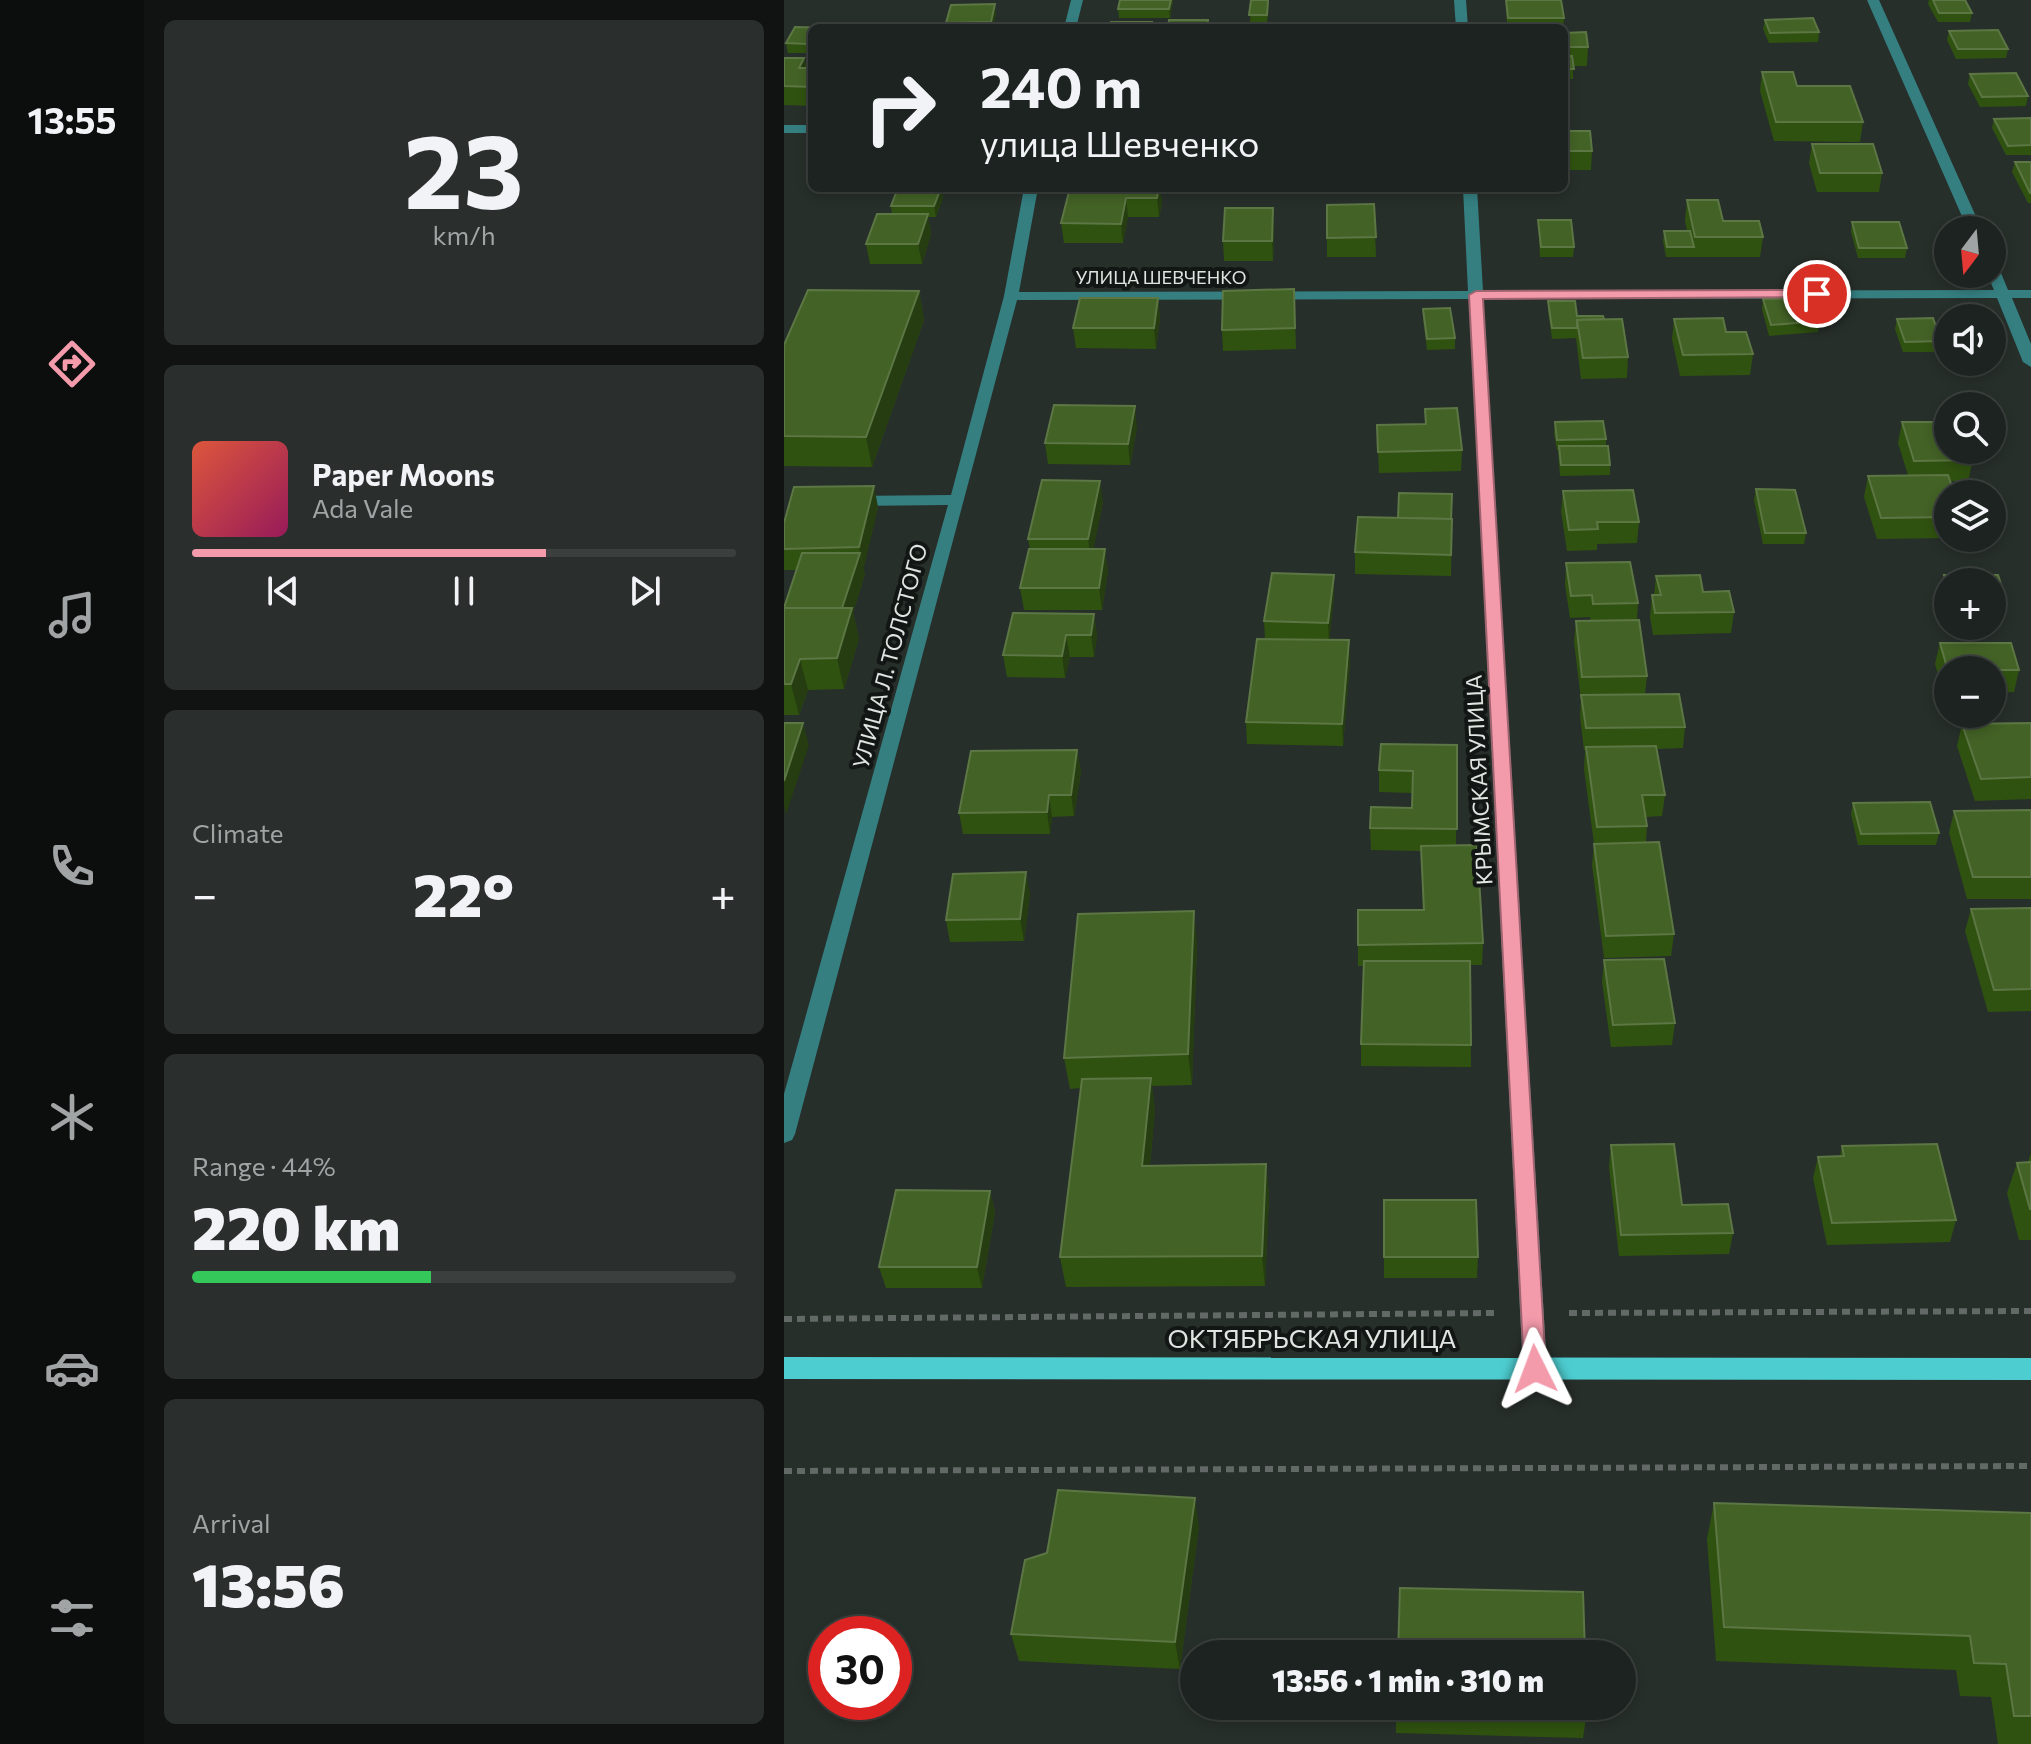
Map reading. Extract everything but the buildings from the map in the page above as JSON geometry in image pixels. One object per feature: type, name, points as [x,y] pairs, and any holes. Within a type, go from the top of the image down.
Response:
[{"type":"main road","name":"ОКТЯБРЬСКАЯ УЛИЦА","points":[[784,1368],[2031,1369]]},
{"type":"street","points":[[1071,24],[1077,0]]},
{"type":"street","points":[[1460,0],[1462,24]]},
{"type":"street","points":[[1873,0],[1969,216]]},
{"type":"street","points":[[784,129],[808,129]]},
{"type":"street","name":"УЛИЦА Л. ТОЛСТОГО","points":[[784,1134],[958,500],[1011,296],[1030,192]]},
{"type":"street","name":"КРЫМСКАЯ УЛИЦА","points":[[1470,192],[1535,1369]]},
{"type":"street","points":[[2000,288],[2031,362]]},
{"type":"street","name":"УЛИЦА ШЕВЧЕНКО","points":[[1011,296],[2031,294]]},
{"type":"street","points":[[831,501],[958,500]]},
{"type":"path","points":[[784,1319],[2031,1311]]},
{"type":"path","points":[[784,1471],[2031,1466]]},
{"type":"route","points":[[1535,1369],[1476,295],[1817,294]]}]
